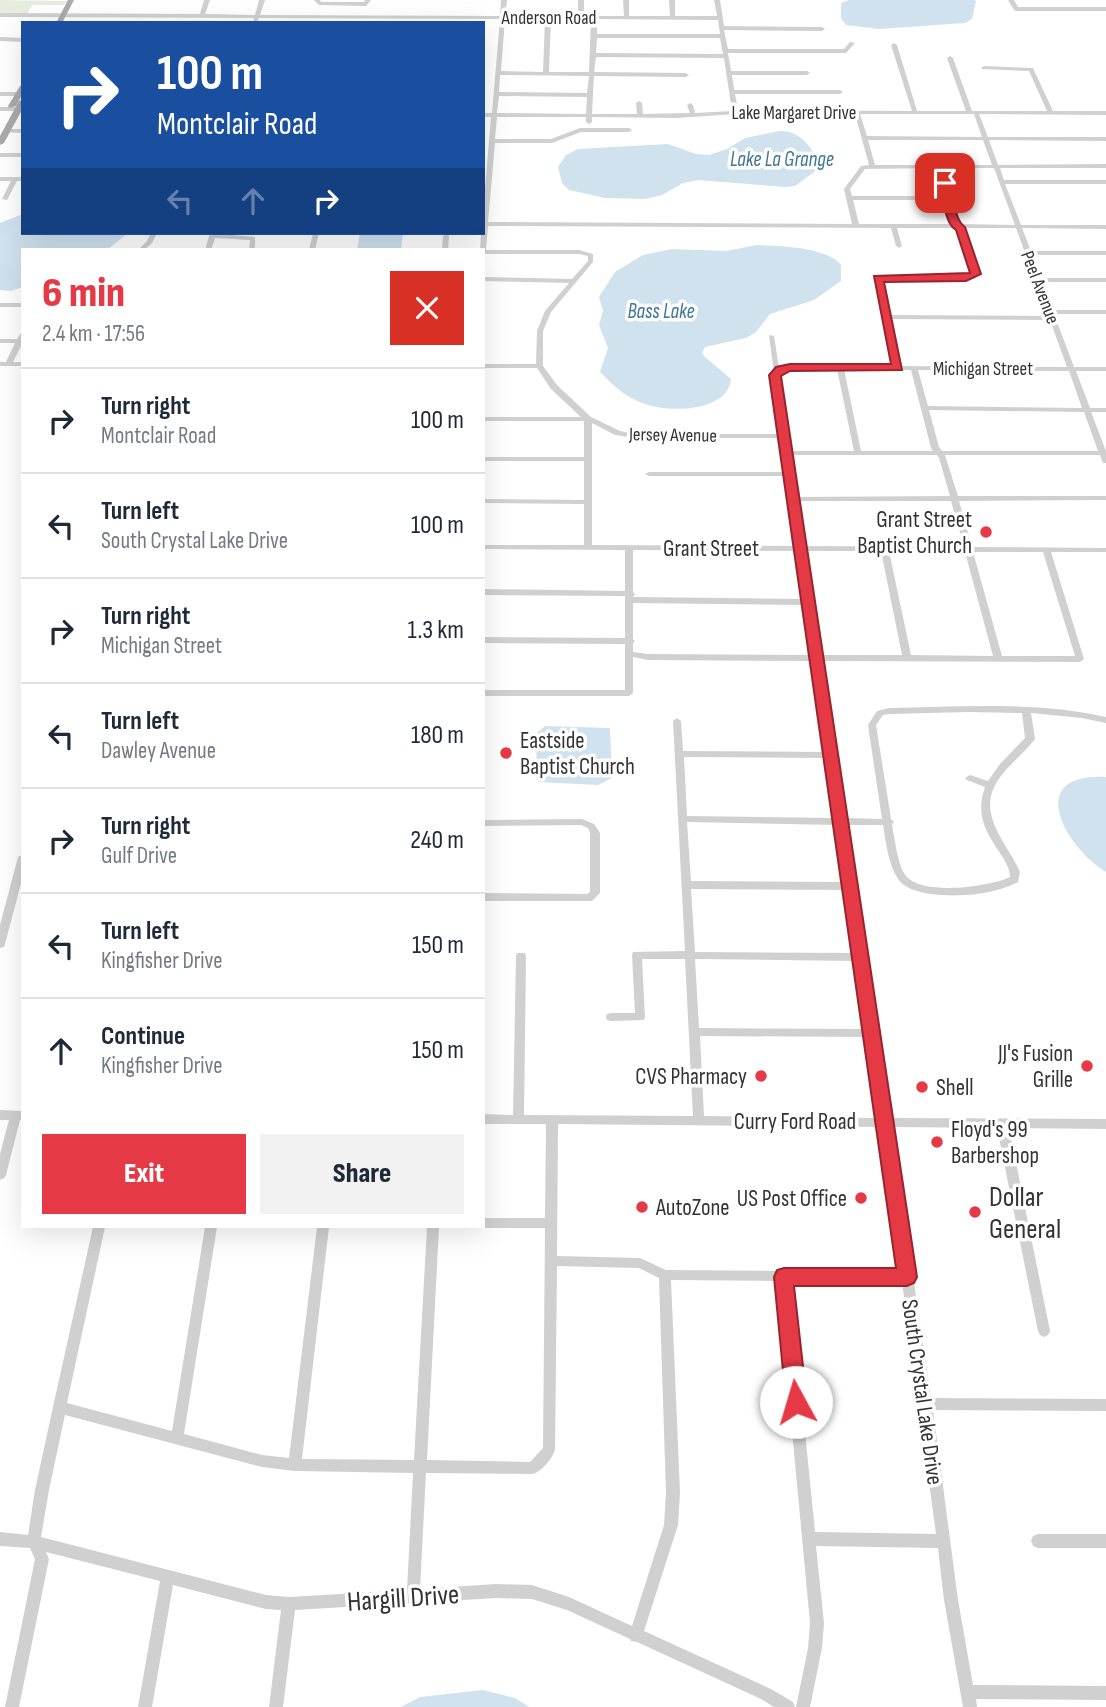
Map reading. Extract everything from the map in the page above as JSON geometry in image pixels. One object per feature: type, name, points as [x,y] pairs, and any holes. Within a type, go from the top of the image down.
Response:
[{"type":"main road","points":[[64,19],[71,0]]},
{"type":"main road","points":[[64,19],[78,0]]},
{"type":"main road","points":[[0,143],[3,130],[17,109],[21,97]]},
{"type":"street","points":[[204,18],[208,0]]},
{"type":"street","points":[[256,20],[262,0]]},
{"type":"street","points":[[317,0],[319,3],[344,4],[366,4],[368,0]]},
{"type":"street","points":[[504,0],[485,225],[1106,227]]},
{"type":"street","points":[[581,0],[581,18]]},
{"type":"street","points":[[626,0],[627,18]]},
{"type":"street","points":[[672,0],[674,18]]},
{"type":"street","points":[[718,0],[735,112]]},
{"type":"street","points":[[1011,0],[1017,9],[1106,9]]},
{"type":"street","points":[[339,17],[344,4]]},
{"type":"street","name":"Anderson Road","points":[[0,15],[64,19],[175,16],[256,20],[339,17],[348,20],[502,17],[720,18]]},
{"type":"street","points":[[173,21],[175,16]]},
{"type":"street","points":[[546,73],[548,17]]},
{"type":"street","points":[[589,129],[588,94],[595,55],[594,18]]},
{"type":"street","points":[[722,29],[822,29]]},
{"type":"street","points":[[595,36],[723,36]]},
{"type":"street","points":[[0,40],[21,40]]},
{"type":"street","points":[[595,55],[846,51],[852,43]]},
{"type":"street","points":[[894,45],[915,113]]},
{"type":"street","name":"Peel Avenue","points":[[950,58],[1002,181],[1105,455]]},
{"type":"street","points":[[984,68],[1031,69],[1051,113]]},
{"type":"street","points":[[497,73],[686,75]]},
{"type":"street","points":[[729,73],[807,73]]},
{"type":"street","points":[[732,92],[840,92]]},
{"type":"street","points":[[0,94],[21,97]]},
{"type":"street","points":[[495,94],[588,94]]},
{"type":"street","points":[[639,103],[640,116]]},
{"type":"street","points":[[690,105],[693,115]]},
{"type":"street","points":[[0,109],[17,109]]},
{"type":"street","name":"Lake Margaret Drive","points":[[485,115],[640,116],[735,112],[1106,113]]},
{"type":"street","points":[[858,112],[872,166]]},
{"type":"street","points":[[492,141],[552,141],[589,129],[629,130]]},
{"type":"street","points":[[3,130],[21,131]]},
{"type":"street","points":[[865,138],[1106,139]]},
{"type":"street","points":[[538,141],[538,151]]},
{"type":"street","points":[[0,155],[21,155]]},
{"type":"street","points":[[856,226],[848,186],[863,167],[1106,166]]},
{"type":"street","points":[[898,368],[878,279],[974,276],[976,272],[958,227],[940,167]]},
{"type":"street","points":[[0,179],[19,179]]},
{"type":"street","points":[[5,200],[19,179]]},
{"type":"street","points":[[1002,181],[1106,182]]},
{"type":"street","points":[[849,198],[950,198]]},
{"type":"street","points":[[894,227],[899,246]]},
{"type":"street","points":[[223,235],[253,238],[252,248]]},
{"type":"street","points":[[445,248],[446,236]]},
{"type":"street","points":[[485,251],[591,255],[591,261],[541,322],[539,366],[554,387],[587,419],[588,547]]},
{"type":"street","points":[[1028,253],[1106,253]]},
{"type":"street","points":[[485,279],[572,281]]},
{"type":"street","points":[[1038,280],[1106,280]]},
{"type":"street","points":[[0,305],[21,305]]},
{"type":"street","points":[[885,317],[1106,312]]},
{"type":"street","name":"South Crystal Lake Drive","points":[[771,336],[785,453],[926,1404],[942,1541],[970,1707]]},
{"type":"street","points":[[0,341],[21,338]]},
{"type":"street","points":[[4,364],[21,338]]},
{"type":"street","points":[[485,366],[539,366]]},
{"type":"street","name":"Michigan Street","points":[[777,371],[790,367],[1106,369]]},
{"type":"street","points":[[840,368],[858,453]]},
{"type":"street","points":[[914,368],[969,550],[998,658]]},
{"type":"street","points":[[924,408],[1106,410]]},
{"type":"street","name":"Jersey Avenue","points":[[485,419],[587,419],[618,433],[635,436],[783,436]]},
{"type":"street","points":[[785,453],[1105,455]]},
{"type":"street","points":[[485,459],[588,459]]},
{"type":"street","points":[[649,474],[789,474]]},
{"type":"street","points":[[793,499],[1106,498]]},
{"type":"street","points":[[485,501],[588,502]]},
{"type":"street","name":"Grant Street","points":[[485,547],[1106,550]]},
{"type":"street","points":[[485,693],[629,693],[629,548]]},
{"type":"street","points":[[885,549],[907,657]]},
{"type":"street","points":[[631,654],[648,657],[1080,659],[1046,550]]},
{"type":"street","points":[[485,592],[807,602]]},
{"type":"street","points":[[485,640],[631,641]]},
{"type":"street","points":[[1026,711],[1030,739],[990,785],[985,802],[986,818],[1000,848],[1017,874],[1006,884],[972,891],[922,890],[911,886],[898,873],[872,725],[880,713],[889,711],[1026,711],[1069,712],[1106,720]]},
{"type":"street","points":[[677,721],[699,1121]]},
{"type":"street","points":[[678,754],[830,755]]},
{"type":"street","points":[[970,778],[990,785]]},
{"type":"street","points":[[682,819],[889,822]]},
{"type":"street","points":[[485,822],[582,822],[595,832],[595,893],[589,898],[485,897]]},
{"type":"street","points":[[0,944],[21,865]]},
{"type":"street","points":[[685,885],[849,886]]},
{"type":"street","points":[[611,1017],[640,1017],[638,955],[859,957]]},
{"type":"street","points":[[518,1120],[521,956]]},
{"type":"street","points":[[693,1032],[870,1033]]},
{"type":"street","points":[[0,1115],[19,1115],[0,1175]]},
{"type":"street","name":"Curry Ford Road","points":[[485,1119],[1106,1124]]},
{"type":"street","points":[[59,1407],[262,1461],[295,1465],[533,1468],[549,1450],[552,1120]]},
{"type":"street","points":[[1002,1123],[1044,1331]]},
{"type":"street","points":[[485,1223],[551,1223]]},
{"type":"street","points":[[12,1707],[42,1559],[34,1542],[59,1407],[99,1228]]},
{"type":"street","points":[[177,1437],[211,1228]]},
{"type":"street","points":[[295,1465],[323,1228]]},
{"type":"street","points":[[413,1597],[433,1228]]},
{"type":"street","points":[[551,1261],[640,1263],[665,1275],[907,1277]]},
{"type":"street","points":[[636,1636],[671,1525],[673,1493],[665,1275]]},
{"type":"street","points":[[784,1277],[817,1623],[815,1648],[803,1707]]},
{"type":"street","points":[[926,1404],[1106,1405]]},
{"type":"street","name":"Hargill Drive","points":[[0,1539],[34,1542],[266,1602],[289,1604],[532,1592],[569,1604],[766,1694],[788,1707]]},
{"type":"street","points":[[810,1539],[942,1541]]},
{"type":"street","points":[[1038,1541],[1106,1541]]},
{"type":"street","points":[[145,1707],[168,1577]]},
{"type":"street","points":[[276,1707],[289,1604]]},
{"type":"street","points":[[967,1692],[1106,1693]]},
{"type":"shaded area","points":[[0,0],[67,1],[64,5],[32,5],[27,14],[0,14]]},
{"type":"water","points":[[849,0],[976,1],[972,19],[965,23],[879,29],[846,25],[841,18],[841,3]]},
{"type":"water","name":"Lake La Grange","points":[[780,131],[795,134],[806,142],[821,167],[795,186],[698,180],[683,183],[662,195],[645,199],[605,198],[569,190],[562,183],[558,167],[566,155],[578,149],[668,144],[696,154],[709,155],[727,149],[745,138]]},
{"type":"water","points":[[21,215],[21,235],[126,235],[109,248],[21,248],[21,288],[11,291],[0,290],[0,223]]},
{"type":"water","points":[[360,235],[403,235],[401,248],[357,248]]},
{"type":"water","name":"Bass Lake","points":[[757,245],[825,254],[841,265],[841,281],[814,300],[770,314],[756,332],[746,338],[705,347],[702,353],[705,357],[731,379],[720,398],[709,404],[682,409],[655,407],[626,394],[600,372],[608,348],[599,325],[603,311],[599,297],[615,272],[643,255],[672,249],[726,251]]},
{"type":"water","points":[[545,726],[610,728],[612,778],[598,785],[539,782],[536,777],[537,733]]},
{"type":"water","points":[[1106,777],[1106,872],[1091,861],[1066,830],[1060,814],[1059,799],[1065,787],[1080,779]]},
{"type":"water","points":[[483,1690],[515,1698],[529,1707],[401,1707],[420,1697]]},
{"type":"place","name":"Grant Street Baptist Church","points":[[986,532]]},
{"type":"place","name":"Eastside Baptist Church","points":[[506,753]]},
{"type":"place","name":"JJ's Fusion Grille","points":[[1087,1066]]},
{"type":"place","name":"CVS Pharmacy","points":[[761,1076]]},
{"type":"place","name":"Shell","points":[[922,1087]]},
{"type":"place","name":"Floyd's 99 Barbershop","points":[[937,1142]]},
{"type":"place","name":"US Post Office","points":[[861,1198]]},
{"type":"place","name":"AutoZone","points":[[642,1207]]},
{"type":"place","name":"Dollar General","points":[[975,1212]]},
{"type":"route","points":[[796,1402],[784,1277],[907,1277],[775,375],[780,369],[790,367],[898,368],[878,279],[966,278],[974,276],[976,272],[960,227],[956,227],[951,214],[951,202],[945,183]]}]
